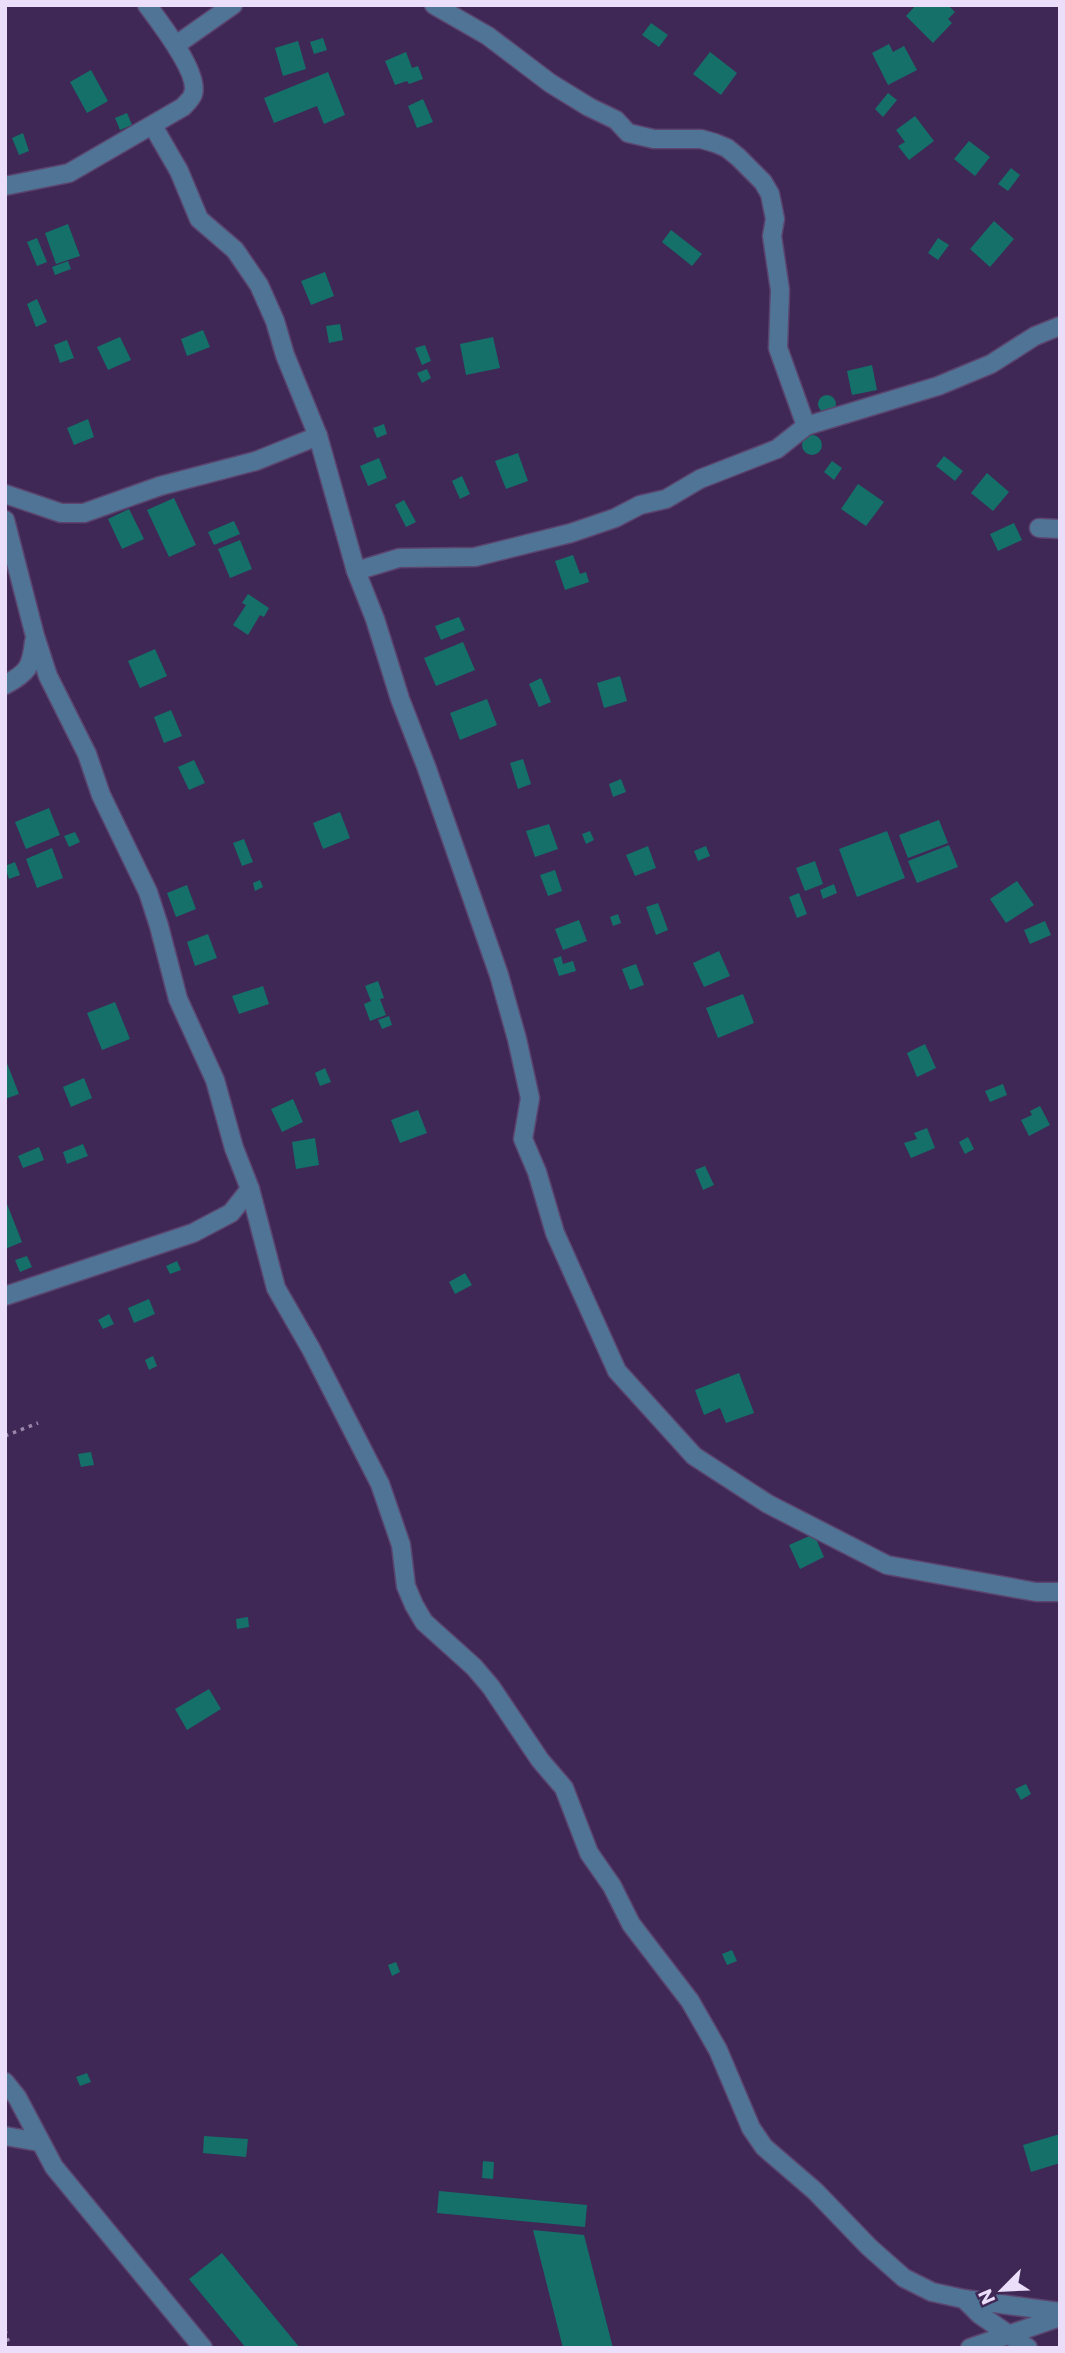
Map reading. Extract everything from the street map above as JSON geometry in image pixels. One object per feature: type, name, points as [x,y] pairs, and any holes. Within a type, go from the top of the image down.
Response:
[{"type":"street","points":[[5,186],[69,173],[183,107],[193,94],[193,81],[176,45],[147,5]]},
{"type":"street","points":[[176,45],[233,5]]},
{"type":"street","points":[[434,5],[488,36],[550,83],[616,120],[628,133],[654,139],[701,139],[715,143],[738,156],[763,182],[770,194],[775,219],[772,236],[780,290],[778,348],[806,426]]},
{"type":"street","points":[[153,126],[179,170],[200,219],[235,250],[259,285],[318,436],[356,571],[499,975],[530,1098],[523,1139],[537,1172],[555,1233],[617,1371],[694,1456],[768,1504],[887,1565],[1036,1591],[1060,1592]]},
{"type":"street","points":[[356,571],[399,558],[475,557],[571,533],[615,518],[640,505],[666,499],[700,479],[776,449],[806,426],[937,386],[991,364],[1035,337],[1060,326]]},
{"type":"street","points":[[5,494],[61,513],[84,513],[160,486],[256,461],[318,436]]},
{"type":"street","points":[[5,520],[48,676],[87,754],[101,795],[148,892],[178,999],[215,1080],[234,1148],[250,1189],[276,1288],[311,1349],[380,1484],[401,1545],[406,1586],[424,1622],[474,1667],[491,1687],[540,1760],[564,1788],[589,1853],[612,1886],[631,1924],[690,2001],[718,2050],[751,2128],[764,2147],[815,2191],[869,2248],[904,2278],[932,2292],[964,2300],[1060,2312]]},
{"type":"street","points":[[1039,528],[1060,529]]},
{"type":"street","points":[[5,685],[21,676],[31,665],[35,636]]},
{"type":"street","points":[[5,1296],[193,1233],[231,1213],[250,1189]]},
{"type":"street","points":[[5,2082],[17,2097],[54,2167],[203,2348]]},
{"type":"street","points":[[5,2136],[39,2142]]},
{"type":"street","points":[[964,2300],[979,2314],[1028,2348]]},
{"type":"street","points":[[970,2348],[1052,2320]]},
{"type":"street","points":[[1035,2348],[1052,2320]]},
{"type":"path","points":[[5,1436],[38,1423]]},
{"type":"path","points":[[5,2330],[10,2348]]},
{"type":"building","points":[[916,5],[952,5],[950,7],[955,12],[948,19],[952,23],[933,43],[906,16]]},
{"type":"building","points":[[651,23],[668,35],[659,47],[642,35]]},
{"type":"building","points":[[323,38],[327,50],[314,54],[310,42]]},
{"type":"building","points":[[298,41],[306,69],[283,76],[275,48]]},
{"type":"building","points":[[889,44],[893,52],[904,46],[917,70],[888,85],[872,53]]},
{"type":"building","points":[[406,52],[412,68],[418,66],[423,79],[395,85],[385,61]]},
{"type":"building","points":[[710,52],[737,73],[721,95],[693,74]]},
{"type":"building","points":[[91,70],[108,101],[87,113],[70,82]]},
{"type":"building","points":[[328,72],[345,115],[324,124],[317,106],[274,123],[264,98]]},
{"type":"building","points":[[888,93],[897,100],[883,117],[875,109]]},
{"type":"building","points":[[423,99],[433,122],[417,128],[408,106]]},
{"type":"building","points":[[127,113],[132,125],[120,130],[115,118]]},
{"type":"building","points":[[915,116],[934,141],[909,160],[898,146],[905,142],[896,130]]},
{"type":"building","points":[[23,133],[29,151],[19,155],[12,138]]},
{"type":"building","points":[[969,141],[990,157],[975,176],[954,159]]},
{"type":"building","points":[[1011,168],[1020,175],[1008,191],[998,184]]},
{"type":"building","points":[[994,221],[1014,239],[990,267],[970,249]]},
{"type":"building","points":[[68,224],[80,256],[56,264],[45,233]]},
{"type":"building","points":[[671,230],[702,254],[692,266],[662,242]]},
{"type":"building","points":[[37,238],[47,262],[37,266],[27,242]]},
{"type":"building","points":[[938,238],[949,245],[938,260],[928,253]]},
{"type":"building","points":[[68,261],[71,269],[55,275],[52,267]]},
{"type":"building","points":[[325,272],[334,296],[311,305],[301,281]]},
{"type":"building","points":[[37,299],[47,322],[36,327],[27,304]]},
{"type":"building","points":[[340,324],[343,340],[329,343],[326,326]]},
{"type":"building","points":[[203,330],[210,347],[187,356],[181,339]]},
{"type":"building","points":[[120,337],[131,360],[108,370],[97,347]]},
{"type":"building","points":[[493,337],[500,368],[466,375],[460,344]]},
{"type":"building","points":[[67,340],[74,358],[60,363],[54,345]]},
{"type":"building","points":[[425,345],[431,361],[422,365],[415,348]]},
{"type":"building","points":[[872,365],[877,390],[852,395],[847,371]]},
{"type":"building","points":[[427,369],[431,378],[422,383],[417,373]]},
{"type":"building","points":[[827,395],[833,398],[836,404],[833,410],[827,413],[821,410],[818,404],[821,398]]},
{"type":"building","points":[[88,419],[94,437],[74,445],[67,428]]},
{"type":"building","points":[[384,424],[387,434],[377,438],[373,428]]},
{"type":"building","points":[[808,435],[816,435],[822,445],[816,455],[808,455],[802,449],[802,441]]},
{"type":"building","points":[[518,453],[528,481],[506,489],[495,461]]},
{"type":"building","points":[[944,456],[963,471],[955,481],[936,466]]},
{"type":"building","points":[[379,458],[387,478],[368,486],[360,466]]},
{"type":"building","points":[[832,461],[842,468],[834,480],[824,472]]},
{"type":"building","points":[[987,473],[1009,492],[993,511],[971,493]]},
{"type":"building","points":[[462,476],[470,494],[460,499],[452,481]]},
{"type":"building","points":[[858,484],[884,502],[866,526],[841,509]]},
{"type":"building","points":[[174,498],[196,545],[169,557],[147,510]]},
{"type":"building","points":[[404,500],[416,522],[406,527],[395,505]]},
{"type":"building","points":[[129,509],[144,539],[122,549],[108,519]]},
{"type":"building","points":[[234,521],[240,534],[214,545],[208,532]]},
{"type":"building","points":[[1014,523],[1022,540],[998,551],[990,534]]},
{"type":"building","points":[[240,540],[252,569],[230,578],[218,549]]},
{"type":"building","points":[[573,555],[580,574],[586,572],[589,582],[565,590],[555,561]]},
{"type":"building","points":[[248,594],[269,608],[264,617],[260,615],[248,635],[233,625],[246,605],[242,603]]},
{"type":"building","points":[[459,617],[465,630],[441,640],[435,626]]},
{"type":"building","points":[[463,642],[475,670],[436,686],[424,658]]},
{"type":"building","points":[[155,649],[167,676],[140,688],[128,661]]},
{"type":"building","points":[[620,676],[627,701],[604,708],[597,683]]},
{"type":"building","points":[[541,678],[551,702],[539,707],[529,684]]},
{"type":"building","points":[[487,699],[497,725],[460,740],[450,713]]},
{"type":"building","points":[[171,710],[182,736],[164,743],[154,717]]},
{"type":"building","points":[[523,759],[531,784],[518,789],[510,763]]},
{"type":"building","points":[[194,760],[205,783],[189,790],[178,767]]},
{"type":"building","points":[[621,779],[626,792],[613,797],[609,784]]},
{"type":"building","points":[[49,808],[60,835],[26,849],[15,822]]},
{"type":"building","points":[[340,812],[350,838],[323,849],[313,823]]},
{"type":"building","points":[[939,820],[948,843],[908,858],[899,835]]},
{"type":"building","points":[[549,824],[558,849],[535,857],[526,831]]},
{"type":"building","points":[[590,831],[594,840],[586,844],[582,834]]},
{"type":"building","points":[[887,831],[905,878],[857,897],[839,849]]},
{"type":"building","points":[[75,832],[80,842],[69,847],[64,836]]},
{"type":"building","points":[[244,839],[253,862],[242,866],[233,843]]},
{"type":"building","points":[[949,845],[958,867],[917,883],[908,861]]},
{"type":"building","points":[[648,846],[656,868],[635,876],[626,855]]},
{"type":"building","points":[[706,846],[710,856],[698,861],[694,851]]},
{"type":"building","points":[[52,848],[63,878],[37,888],[26,859]]},
{"type":"building","points":[[815,861],[823,884],[805,891],[796,868]]},
{"type":"building","points":[[15,862],[20,875],[9,879],[5,866]]},
{"type":"building","points":[[555,870],[562,891],[548,896],[540,875]]},
{"type":"building","points":[[260,880],[263,887],[255,891],[253,883]]},
{"type":"building","points":[[1017,881],[1034,905],[1006,923],[990,899]]},
{"type":"building","points":[[834,884],[837,893],[823,899],[820,890]]},
{"type":"building","points":[[187,885],[196,909],[176,917],[167,893]]},
{"type":"building","points":[[799,893],[807,914],[797,918],[789,897]]},
{"type":"building","points":[[658,903],[668,930],[656,935],[646,907]]},
{"type":"building","points":[[618,914],[621,923],[613,926],[610,917]]},
{"type":"building","points":[[579,920],[587,941],[563,950],[555,929]]},
{"type":"building","points":[[1045,921],[1051,935],[1030,944],[1024,930]]},
{"type":"building","points":[[208,934],[217,958],[195,966],[187,942]]},
{"type":"building","points":[[719,951],[730,976],[704,987],[693,963]]},
{"type":"building","points":[[561,956],[563,964],[573,961],[576,971],[559,976],[553,959]]},
{"type":"building","points":[[636,964],[644,985],[630,990],[622,969]]},
{"type":"building","points":[[378,981],[384,998],[380,999],[386,1015],[370,1021],[364,1004],[371,1001],[365,986]]},
{"type":"building","points":[[263,986],[269,1004],[239,1014],[232,996]]},
{"type":"building","points":[[743,994],[754,1023],[718,1038],[706,1008]]},
{"type":"building","points":[[115,1002],[130,1039],[102,1050],[87,1013]]},
{"type":"building","points":[[389,1016],[392,1025],[382,1029],[378,1020]]},
{"type":"building","points":[[925,1044],[936,1068],[917,1077],[907,1053]]},
{"type":"building","points":[[5,1058],[19,1094],[5,1099]]},
{"type":"building","points":[[325,1068],[331,1082],[320,1086],[315,1073]]},
{"type":"building","points":[[84,1078],[92,1098],[71,1107],[63,1087]]},
{"type":"building","points":[[1003,1084],[1007,1095],[990,1102],[985,1091]]},
{"type":"building","points":[[293,1099],[303,1122],[282,1132],[271,1109]]},
{"type":"building","points":[[1040,1106],[1050,1125],[1029,1136],[1021,1120],[1032,1115],[1030,1111]]},
{"type":"building","points":[[418,1110],[427,1133],[400,1143],[391,1120]]},
{"type":"building","points":[[927,1128],[935,1148],[911,1158],[904,1143],[917,1139],[914,1133]]},
{"type":"building","points":[[968,1137],[974,1149],[965,1154],[959,1142]]},
{"type":"building","points":[[315,1138],[319,1165],[296,1169],[292,1142]]},
{"type":"building","points":[[83,1144],[88,1156],[67,1164],[63,1152]]},
{"type":"building","points":[[39,1147],[44,1160],[23,1168],[18,1156]]},
{"type":"building","points":[[705,1166],[714,1185],[703,1190],[695,1170]]},
{"type":"building","points":[[5,1199],[22,1242],[5,1249]]},
{"type":"building","points":[[27,1256],[32,1267],[20,1272],[15,1260]]},
{"type":"building","points":[[177,1261],[181,1270],[170,1274],[166,1266]]},
{"type":"building","points":[[465,1273],[472,1285],[455,1294],[449,1282]]},
{"type":"building","points":[[149,1299],[155,1314],[134,1323],[128,1308]]},
{"type":"building","points":[[109,1314],[114,1324],[103,1329],[98,1320]]},
{"type":"building","points":[[153,1356],[157,1366],[149,1370],[145,1360]]},
{"type":"building","points":[[739,1373],[754,1413],[726,1423],[720,1408],[704,1415],[695,1390]]},
{"type":"building","points":[[91,1452],[94,1465],[81,1467],[78,1454]]},
{"type":"building","points":[[814,1534],[824,1557],[800,1569],[789,1545]]},
{"type":"building","points":[[248,1617],[249,1627],[237,1629],[236,1619]]},
{"type":"building","points":[[209,1689],[221,1709],[187,1730],[175,1709]]},
{"type":"building","points":[[1026,1784],[1031,1794],[1021,1800],[1015,1789]]},
{"type":"building","points":[[732,1950],[737,1961],[727,1965],[722,1954]]},
{"type":"building","points":[[396,1962],[400,1972],[392,1976],[388,1965]]},
{"type":"building","points":[[87,2073],[91,2082],[80,2086],[76,2077]]},
{"type":"building","points":[[1060,2134],[1060,2163],[1031,2172],[1023,2145]]},
{"type":"building","points":[[204,2136],[248,2139],[246,2157],[203,2153]]},
{"type":"building","points":[[483,2161],[494,2162],[493,2179],[482,2178]]},
{"type":"building","points":[[439,2191],[587,2205],[585,2227],[437,2213]]},
{"type":"building","points":[[533,2230],[584,2235],[613,2348],[563,2348]]},
{"type":"building","points":[[222,2253],[300,2348],[246,2348],[189,2279]]}]
